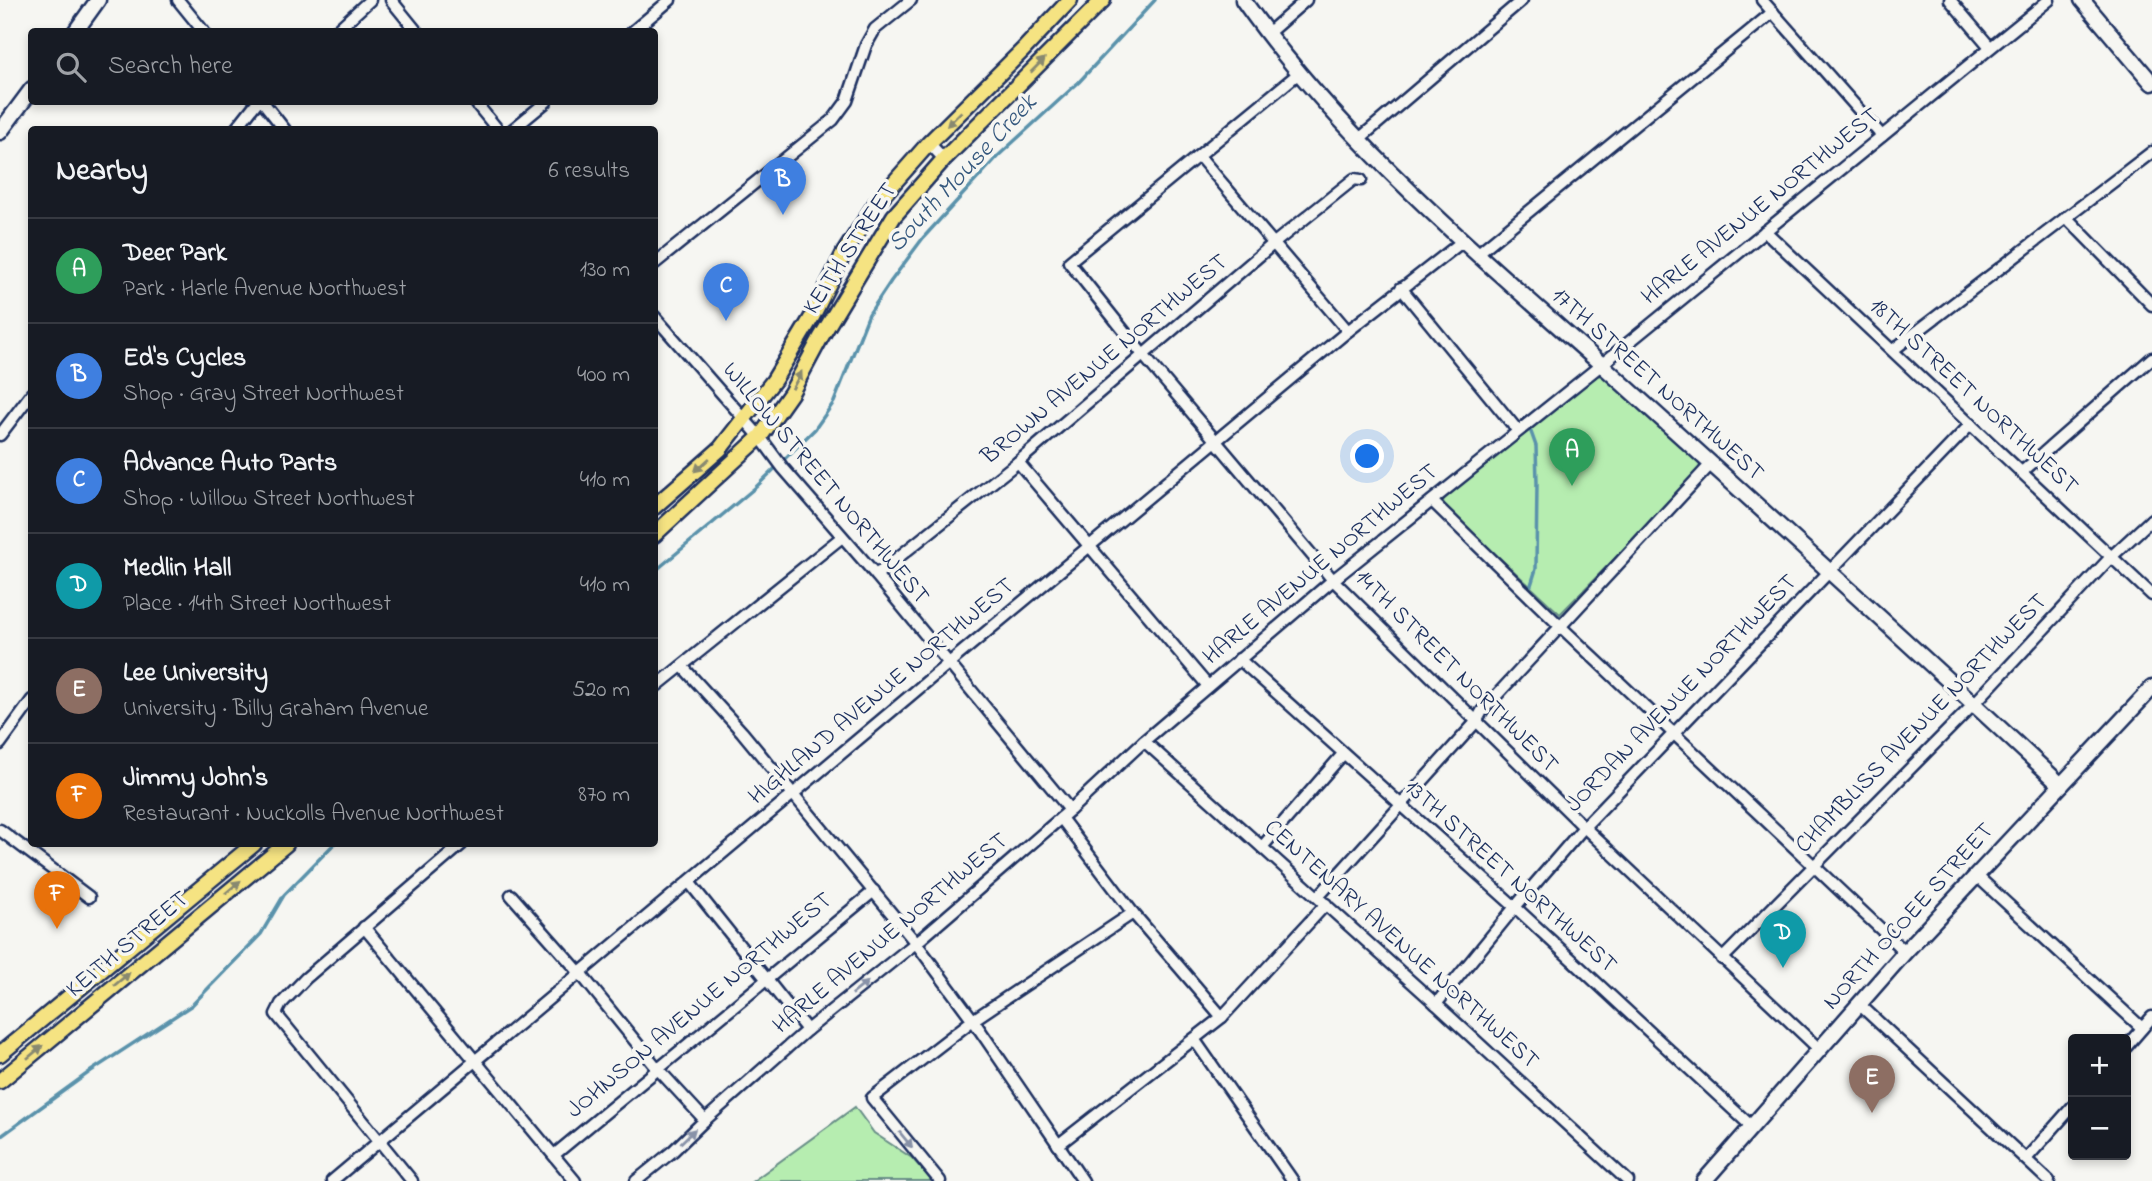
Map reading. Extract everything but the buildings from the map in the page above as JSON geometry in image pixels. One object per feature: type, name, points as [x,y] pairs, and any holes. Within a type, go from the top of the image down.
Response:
[{"type":"main road","name":"KEITH STREET","points":[[658,503],[720,449],[774,380],[812,317],[844,253],[877,202],[929,143],[1070,0]]},
{"type":"main road","name":"KEITH STREET","points":[[658,532],[760,437],[791,393],[828,325],[894,216],[944,159],[1103,0]]},
{"type":"main road","name":"KEITH STREET","points":[[0,1054],[250,847]]},
{"type":"main road","name":"KEITH STREET","points":[[0,1081],[282,847]]},
{"type":"main road","points":[[168,915],[181,930]]},
{"type":"street","points":[[78,28],[98,0]]},
{"type":"street","points":[[178,0],[201,28]]},
{"type":"street","points":[[339,28],[370,0]]},
{"type":"street","points":[[391,0],[414,28]]},
{"type":"street","points":[[637,28],[670,0]]},
{"type":"street","points":[[658,261],[833,120],[847,101],[866,45],[875,29],[911,0]]},
{"type":"street","name":"17TH STREET NORTHWEST","points":[[1243,0],[1299,73],[1358,140],[1463,241],[1829,569],[2061,785]]},
{"type":"street","points":[[1267,34],[1306,0]]},
{"type":"street","points":[[1358,140],[1522,0]]},
{"type":"street","points":[[1762,0],[1882,135]]},
{"type":"street","points":[[1950,0],[1990,47]]},
{"type":"street","name":"HARLE AVENUE NORTHWEST","points":[[636,1181],[807,1030],[916,943],[1061,818],[1144,741],[1333,580],[2049,0]]},
{"type":"street","points":[[2082,0],[2152,83]]},
{"type":"street","points":[[1477,254],[1773,12]]},
{"type":"street","points":[[1299,73],[1199,156],[1348,331]]},
{"type":"street","points":[[1,129],[28,94]]},
{"type":"street","points":[[238,126],[255,105]]},
{"type":"street","points":[[265,105],[282,126]]},
{"type":"street","points":[[477,105],[495,126]]},
{"type":"street","points":[[517,126],[542,105]]},
{"type":"street","points":[[929,143],[944,159]]},
{"type":"street","points":[[1893,351],[2152,152]]},
{"type":"street","name":"14TH STREET NORTHWEST","points":[[1199,156],[1069,262],[1144,356],[1333,580],[1584,827],[1819,1049]]},
{"type":"street","name":"BROWN AVENUE NORTHWEST","points":[[876,575],[1018,462],[1273,244],[1354,179],[1361,180]]},
{"type":"street","points":[[2066,217],[2152,305]]},
{"type":"street","name":"18TH STREET NORTHWEST","points":[[1765,231],[2152,595]]},
{"type":"street","name":"HIGHLAND AVENUE NORTHWEST","points":[[332,1181],[1348,331],[1463,241]]},
{"type":"street","points":[[1401,288],[1518,431]]},
{"type":"street","name":"WILLOW STREET NORTHWEST","points":[[658,321],[760,437],[783,468],[876,575],[1070,810]]},
{"type":"street","points":[[2022,472],[2152,358]]},
{"type":"street","points":[[0,436],[28,398]]},
{"type":"street","name":"JORDAN AVENUE NORTHWEST","points":[[1436,1003],[1584,827],[1971,424]]},
{"type":"street","points":[[1018,462],[1208,686]]},
{"type":"street","points":[[1058,1145],[1222,1017],[1400,806],[1476,722],[1482,711],[1711,464]]},
{"type":"street","points":[[1432,501],[1561,627],[1905,952]]},
{"type":"street","name":"CHAMBLISS AVENUE NORTHWEST","points":[[1722,959],[1974,704],[2111,557],[2152,519]]},
{"type":"street","points":[[658,685],[842,537]]},
{"type":"street","name":"13TH STREET NORTHWEST","points":[[1239,659],[1515,907],[1751,1126]]},
{"type":"street","points":[[682,666],[743,732],[916,943],[973,1020],[1083,1181]]},
{"type":"street","name":"NORTH OCOEE STREET","points":[[1704,1181],[1905,952],[2152,688]]},
{"type":"street","points":[[0,744],[28,706]]},
{"type":"street","name":"CENTENARY AVENUE NORTHWEST","points":[[1144,741],[1436,1003],[1628,1181]]},
{"type":"street","points":[[1262,847],[1343,754]]},
{"type":"street","points":[[1061,818],[1133,913],[1222,1017]]},
{"type":"street","points":[[0,830],[89,897]]},
{"type":"street","points":[[412,1181],[276,1014],[281,1004],[306,978],[459,847]]},
{"type":"street","points":[[1977,876],[2143,1028]]},
{"type":"street","points":[[689,882],[807,1030]]},
{"type":"street","name":"JOHNSON AVENUE NORTHWEST","points":[[554,1155],[873,891]]},
{"type":"street","points":[[511,895],[580,973],[657,1069],[705,1120]]},
{"type":"street","points":[[940,1181],[872,1098],[973,1020],[1133,913]]},
{"type":"street","points":[[364,928],[575,1181]]},
{"type":"street","points":[[1859,1004],[2049,1181]]},
{"type":"street","points":[[2131,1041],[2152,1017]]},
{"type":"street","points":[[1194,1039],[1293,1181]]},
{"type":"street","points":[[2026,1159],[2068,1112]]},
{"type":"green space","points":[[1598,375],[1607,378],[1698,461],[1700,466],[1695,477],[1560,614],[1444,506],[1443,501],[1447,495]]},
{"type":"green space","points":[[855,1107],[874,1133],[912,1158],[932,1181],[753,1181]]},
{"type":"waterway","name":"South Mouse Creek","points":[[658,569],[756,487],[815,429],[834,402],[869,314],[923,238],[998,156],[1079,82],[1155,0]]},
{"type":"waterway","points":[[1531,432],[1536,446],[1537,483],[1536,569],[1531,585]]},
{"type":"waterway","name":"South Mouse Creek","points":[[0,1137],[91,1071],[192,1005],[261,934],[284,895],[331,847]]},
{"type":"place","name":"Ed's Cycles","points":[[783,215]]},
{"type":"place","name":"Advance Auto Parts","points":[[726,321]]},
{"type":"place","name":"Deer Park","points":[[1572,486]]},
{"type":"place","name":"Jimmy John's","points":[[57,929]]},
{"type":"place","name":"Medlin Hall","points":[[1783,968]]},
{"type":"place","name":"Lee University","points":[[1872,1113]]}]
